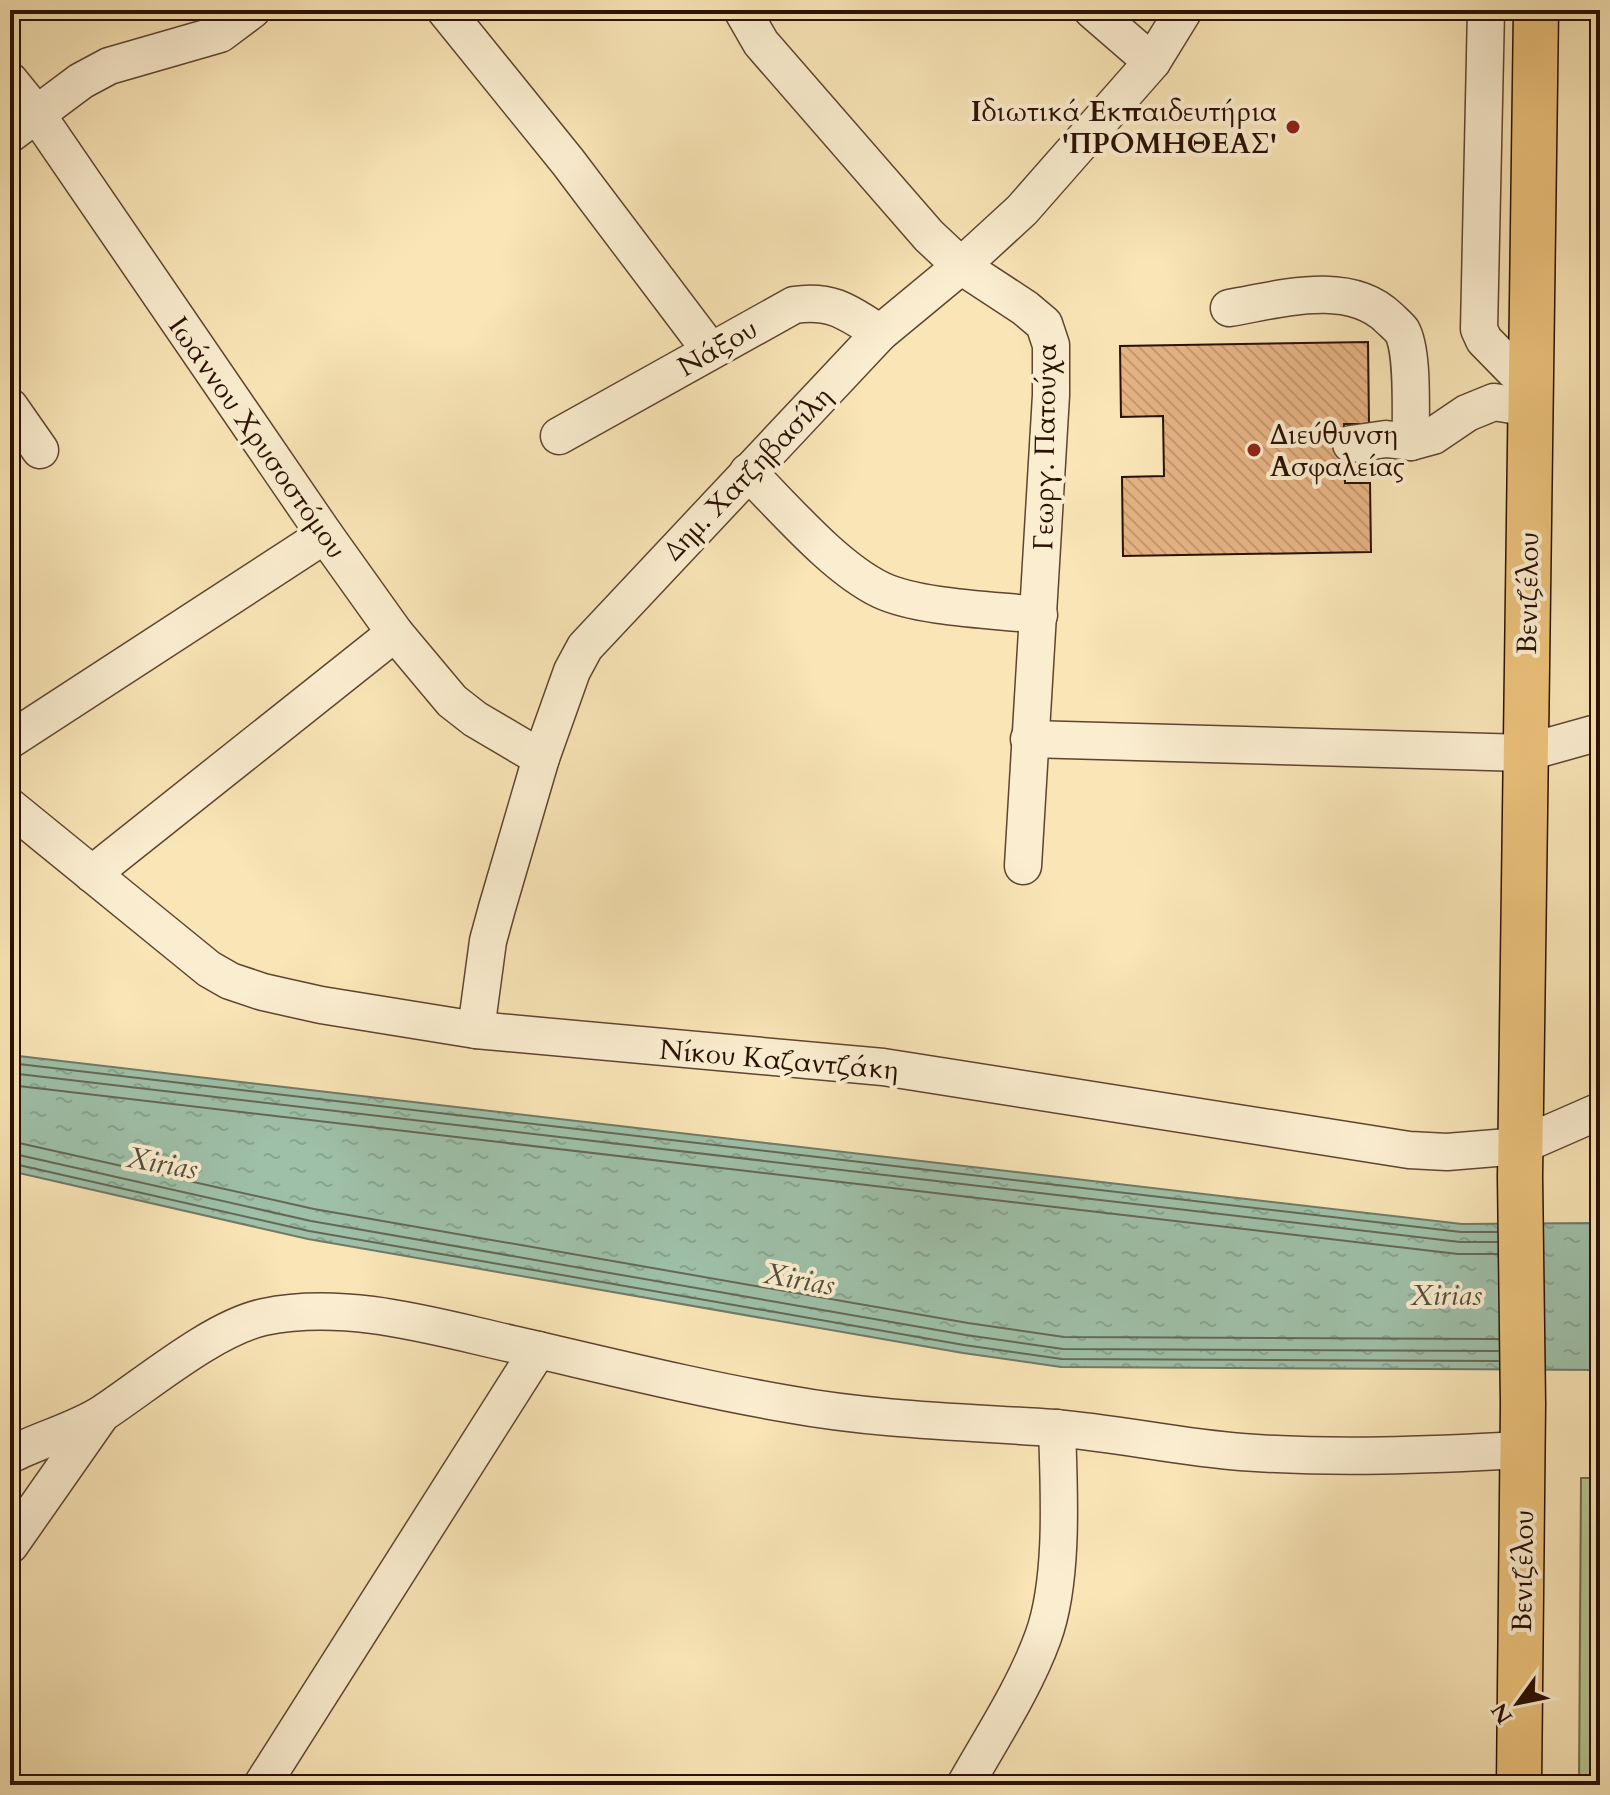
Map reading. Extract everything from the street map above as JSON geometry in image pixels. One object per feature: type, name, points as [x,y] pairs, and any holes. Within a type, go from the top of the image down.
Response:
[{"type":"main road","name":"Βενιζέλου","points":[[1519,1785],[1523,1450],[1520,1162],[1536,10]]},
{"type":"street","points":[[23,123],[81,81],[109,66],[220,34],[252,10]]},
{"type":"street","points":[[445,10],[568,162],[710,350]]},
{"type":"street","name":"Γεωργ. Πατούχα","points":[[742,10],[761,43],[918,225],[961,266],[1038,318],[1044,324],[1051,345],[1051,395],[1023,866]]},
{"type":"street","points":[[1092,10],[1152,62]]},
{"type":"street","name":"Δημ. Χατζηβασίλη","points":[[476,1030],[488,941],[541,758],[572,671],[591,638],[880,333],[1022,210],[1152,62],[1184,10]]},
{"type":"street","points":[[1486,10],[1479,329],[1484,340],[1530,397]]},
{"type":"street","name":"Ιωάννου Χρυσοστόμου","points":[[10,81],[23,123],[395,633],[452,701],[475,719],[541,758]]},
{"type":"street","points":[[1229,308],[1310,294],[1353,298],[1381,311],[1401,331],[1408,353],[1411,442]]},
{"type":"street","name":"Νάξου","points":[[559,436],[786,308],[818,302],[838,307],[880,333]]},
{"type":"street","points":[[1351,444],[1386,439],[1411,442],[1433,436],[1467,413],[1494,402],[1530,397]]},
{"type":"street","points":[[10,407],[40,450]]},
{"type":"street","points":[[748,472],[841,563],[883,591],[909,599],[1039,615]]},
{"type":"street","points":[[10,740],[325,535]]},
{"type":"street","points":[[92,874],[395,633]]},
{"type":"street","points":[[1029,739],[1525,753],[1600,732]]},
{"type":"street","name":"Νίκου Καζαντζάκη","points":[[10,807],[209,969],[230,981],[263,992],[321,1005],[476,1030],[883,1067],[1409,1150],[1520,1162],[1600,1111]]},
{"type":"street","points":[[10,1455],[101,1415],[146,1381],[250,1321],[282,1314],[328,1312],[421,1324],[726,1393],[807,1408],[1057,1428],[1241,1452],[1410,1457],[1523,1450]]},
{"type":"street","points":[[262,1785],[538,1350]]},
{"type":"street","points":[[10,1545],[101,1415]]},
{"type":"street","points":[[965,1785],[1029,1672],[1044,1634],[1051,1601],[1060,1508],[1057,1428]]},
{"type":"shaded area","points":[[1581,1478],[1600,1478],[1600,1785],[1579,1785]]},
{"type":"water","name":"Xirias","points":[[10,1055],[1462,1224],[1600,1223],[1600,1370],[1061,1367],[963,1353],[308,1239],[10,1171]]},
{"type":"building","name":"Διεύθυνση Ασφαλείας","points":[[1368,342],[1369,424],[1344,424],[1345,483],[1370,483],[1371,552],[1123,556],[1122,477],[1164,476],[1163,416],[1121,417],[1120,346]]},
{"type":"place","name":"Ιδιωτικά Εκπαιδευτήρια 'ΠΡΟΜΗΘΕΑΣ'","points":[[1293,127]]},
{"type":"place","name":"Διεύθυνση Ασφαλείας","points":[[1254,450]]}]
